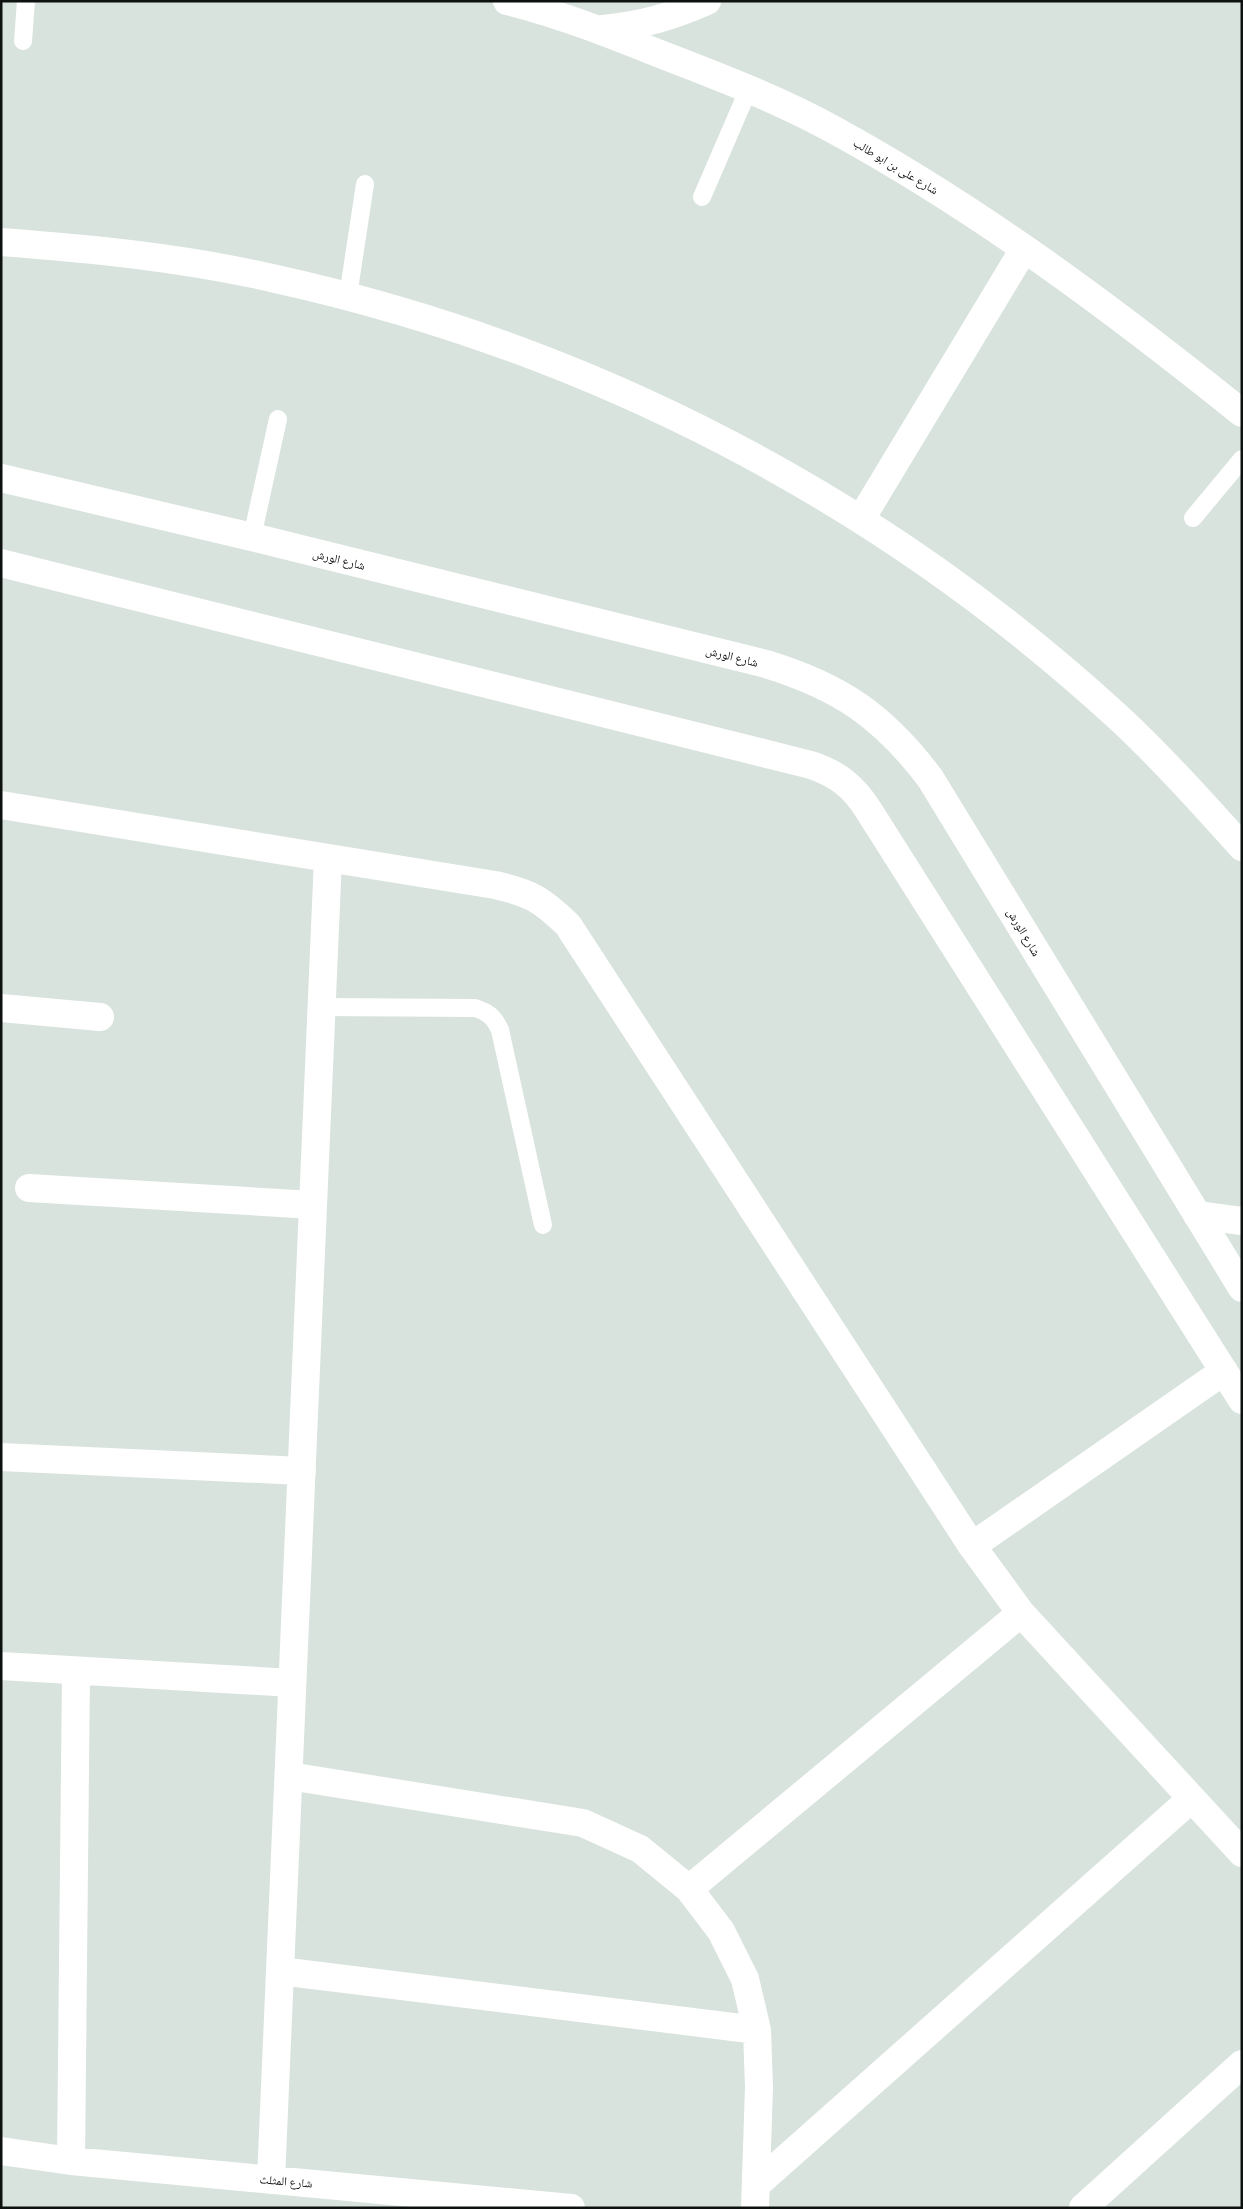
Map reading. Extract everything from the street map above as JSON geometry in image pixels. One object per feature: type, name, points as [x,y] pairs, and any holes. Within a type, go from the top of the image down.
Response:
[{"type":"street","name":"شارع على بن ابو طالب","points":[[507,1],[599,30],[749,88],[834,129],[916,176],[1024,249],[1160,347],[1242,413]]},
{"type":"street","points":[[599,30],[638,25],[675,15],[707,1]]},
{"type":"street","points":[[1,242],[80,248],[178,260],[274,278],[348,296],[464,330],[556,364],[646,402],[735,445],[861,519],[976,599],[1049,657],[1120,719],[1186,785],[1242,847]]},
{"type":"street","points":[[861,519],[1024,249]]},
{"type":"street","name":"شارع الورش","points":[[1,478],[252,537],[766,664],[799,674],[830,688],[859,705],[885,726],[910,751],[930,778],[1242,1288]]},
{"type":"street","points":[[1,563],[811,765],[829,771],[846,781],[859,794],[1242,1400]]},
{"type":"street","points":[[1,805],[328,858],[522,892],[547,905],[568,925],[972,1546],[1021,1613],[1242,1853]]},
{"type":"street","points":[[271,2180],[328,858]]},
{"type":"street","points":[[1,1008],[100,1017]]},
{"type":"street","points":[[29,1188],[313,1205]]},
{"type":"street","points":[[1197,1215],[1242,1221]]},
{"type":"street","points":[[972,1546],[1224,1371]]},
{"type":"street","points":[[1,1458],[302,1471]]},
{"type":"street","points":[[689,1889],[1021,1613]]},
{"type":"street","points":[[1,1666],[292,1683]]},
{"type":"street","points":[[71,2161],[76,1671]]},
{"type":"street","points":[[289,1776],[583,1822],[640,1849],[689,1889],[721,1931],[741,1971],[757,2030],[760,2087],[755,2197]]},
{"type":"street","points":[[755,2197],[1191,1799]]},
{"type":"street","points":[[280,1971],[757,2030]]},
{"type":"street","points":[[1083,2208],[1242,2064]]},
{"type":"street","name":"شارع المثلث","points":[[1,2151],[71,2161],[571,2208]]},
{"type":"lane","points":[[23,41],[26,1]]},
{"type":"lane","points":[[702,197],[749,88]]},
{"type":"lane","points":[[348,296],[366,184]]},
{"type":"lane","points":[[252,537],[278,419]]},
{"type":"lane","points":[[1193,518],[1242,459]]},
{"type":"lane","points":[[322,1007],[475,1008],[486,1011],[495,1019],[500,1030],[543,1225]]}]
